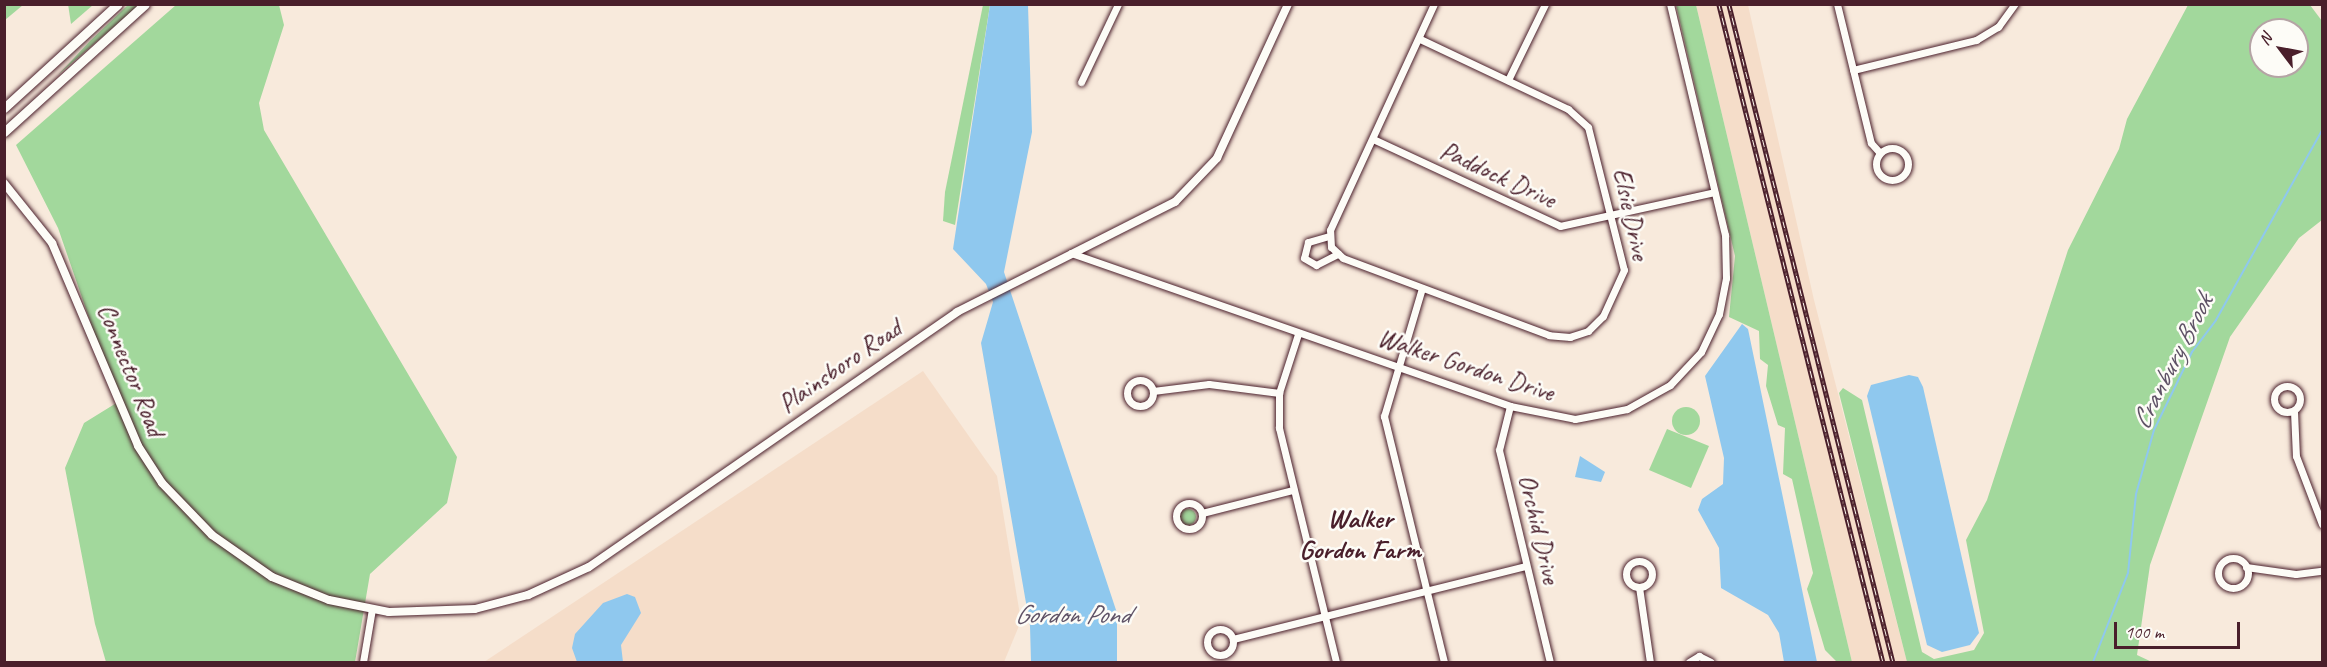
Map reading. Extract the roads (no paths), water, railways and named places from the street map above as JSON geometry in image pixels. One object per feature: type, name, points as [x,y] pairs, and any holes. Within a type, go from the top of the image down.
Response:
[{"type":"main road","points":[[4,108],[118,4]]},
{"type":"main road","points":[[4,132],[145,4]]},
{"type":"street","points":[[1081,82],[1118,4]]},
{"type":"street","name":"Plainsboro Road","points":[[372,609],[428,614],[475,609],[574,576],[985,296],[1175,202],[1202,178],[1224,145],[1288,4]]},
{"type":"street","points":[[1329,236],[1338,255],[1316,265],[1304,258],[1308,242],[1329,236],[1434,4]]},
{"type":"street","points":[[1508,80],[1545,4]]},
{"type":"street","name":"Walker Gordon Drive","points":[[1070,253],[1298,334],[1397,363],[1510,406],[1564,419],[1611,414],[1651,398],[1686,369],[1714,326],[1725,291],[1727,249],[1670,4]]},
{"type":"street","points":[[1837,4],[1871,143],[1880,153]]},
{"type":"street","points":[[1853,70],[1976,40],[1998,27],[2015,4]]},
{"type":"street","name":"Elsie Drive","points":[[1338,255],[1552,336],[1581,334],[1601,319],[1622,281],[1611,217],[1584,122],[1508,80],[1420,39]]},
{"type":"street","name":"Paddock Drive","points":[[1373,139],[1554,225],[1611,217],[1714,192]]},
{"type":"street","points":[[1890,148],[1904,154],[1903,175],[1894,179],[1881,175],[1876,165],[1880,153],[1890,148]]},
{"type":"street","name":"Connector Road","points":[[4,183],[52,243],[83,307],[119,410],[162,483],[212,535],[263,571],[309,593],[372,609]]},
{"type":"street","points":[[1422,288],[1397,363],[1384,418],[1444,663]]},
{"type":"street","points":[[1298,334],[1279,393],[1280,434],[1336,663]]},
{"type":"street","points":[[1153,391],[1209,384],[1279,393]]},
{"type":"street","points":[[2294,411],[2277,408],[2274,395],[2280,388],[2299,392],[2294,411],[2296,456],[2322,524]]},
{"type":"street","name":"Orchid Drive","points":[[1510,406],[1499,450],[1550,663]]},
{"type":"street","points":[[1202,513],[1293,490]]},
{"type":"street","points":[[2246,567],[2247,577],[2238,587],[2224,585],[2218,577],[2226,561],[2235,559],[2246,567],[2296,574],[2322,571]]},
{"type":"street","points":[[1233,639],[1527,566]]},
{"type":"street","points":[[1639,587],[1650,663]]},
{"type":"street","points":[[363,663],[372,609]]},
{"type":"street","points":[[1689,663],[1699,656],[1711,663]]},
{"type":"water","name":"Gordon Pond","points":[[990,5],[1028,5],[1032,132],[1004,272],[1117,613],[1117,662],[1031,662],[1030,626],[981,343],[993,302],[986,284],[953,249]]},
{"type":"water","points":[[1742,324],[1748,329],[1817,662],[1784,662],[1779,633],[1768,615],[1721,588],[1719,548],[1698,510],[1702,499],[1723,484],[1724,458],[1705,376]]},
{"type":"water","points":[[1909,375],[1918,377],[1923,387],[1979,633],[1970,645],[1942,652],[1927,645],[1867,396],[1871,385]]},
{"type":"water","points":[[1580,456],[1605,472],[1601,482],[1575,477]]},
{"type":"water","points":[[627,594],[635,597],[641,613],[621,645],[623,662],[577,662],[572,648],[575,634],[603,603]]},
{"type":"waterway","name":"Cranbury Brook","points":[[2093,662],[2128,573],[2136,494],[2154,430],[2192,352],[2216,320],[2322,130]]},
{"type":"railway","points":[[1719,4],[1883,662]]},
{"type":"railway","points":[[1729,4],[1893,662]]},
{"type":"district","name":"Walker Gordon Farm","points":[[1360,534]]}]
